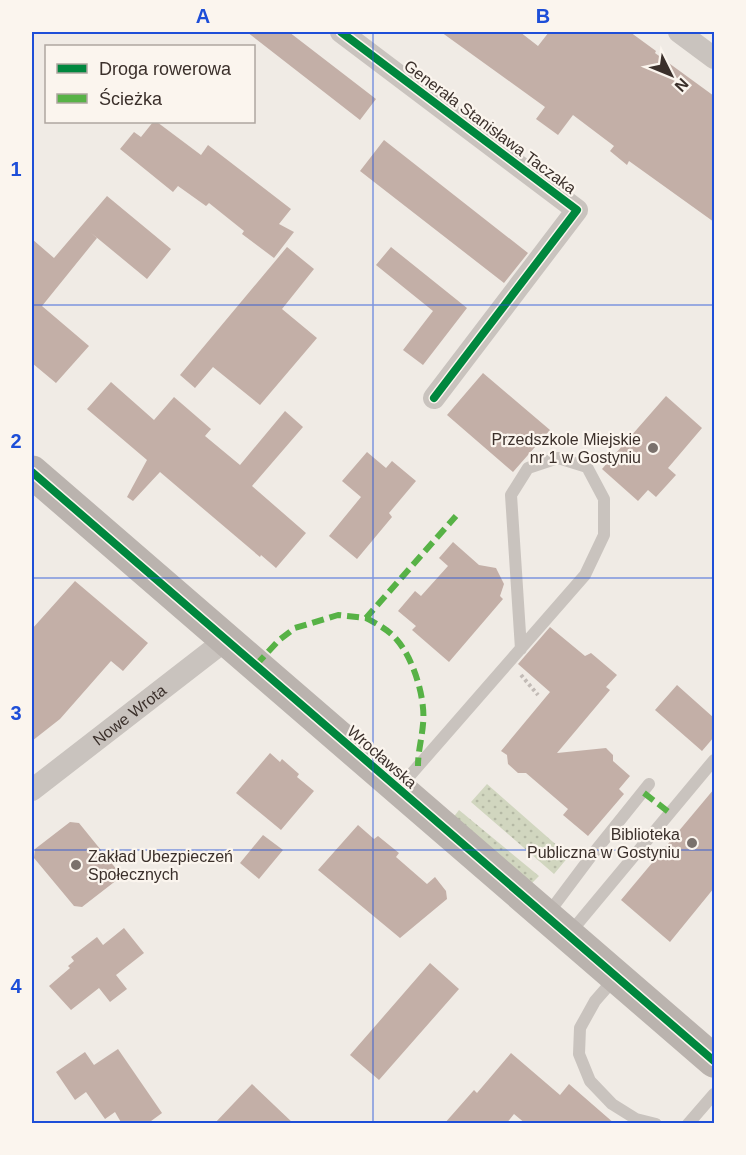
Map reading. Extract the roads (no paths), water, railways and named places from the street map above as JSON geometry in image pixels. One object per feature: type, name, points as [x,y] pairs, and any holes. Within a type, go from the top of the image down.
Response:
[{"type":"street","name":"Generała Stanisława Taczaka","points":[[341,32],[578,210],[434,398]]},
{"type":"street","points":[[679,32],[714,58]]},
{"type":"street","name":"Wrocławska","points":[[32,472],[714,1061]]},
{"type":"street","name":"Nowe Wrota","points":[[32,790],[227,639]]},
{"type":"lane","points":[[398,789],[521,650],[585,575],[604,535],[604,500],[587,467],[558,458],[528,468],[511,495],[521,650]]},
{"type":"lane","points":[[558,926],[714,760]]},
{"type":"lane","points":[[558,926],[592,855],[650,784]]},
{"type":"lane","points":[[617,976],[595,1001],[580,1028],[579,1054],[590,1081],[612,1104],[636,1119],[656,1124]]},
{"type":"lane","points":[[688,1124],[714,1094]]},
{"type":"place","name":"Przedszkole Miejskie nr 1 w Gostyniu","points":[[653,448]]},
{"type":"place","name":"Biblioteka Publiczna w Gostyniu","points":[[692,843]]},
{"type":"place","name":"Zakład Ubezpieczeń Społecznych","points":[[76,865]]}]
